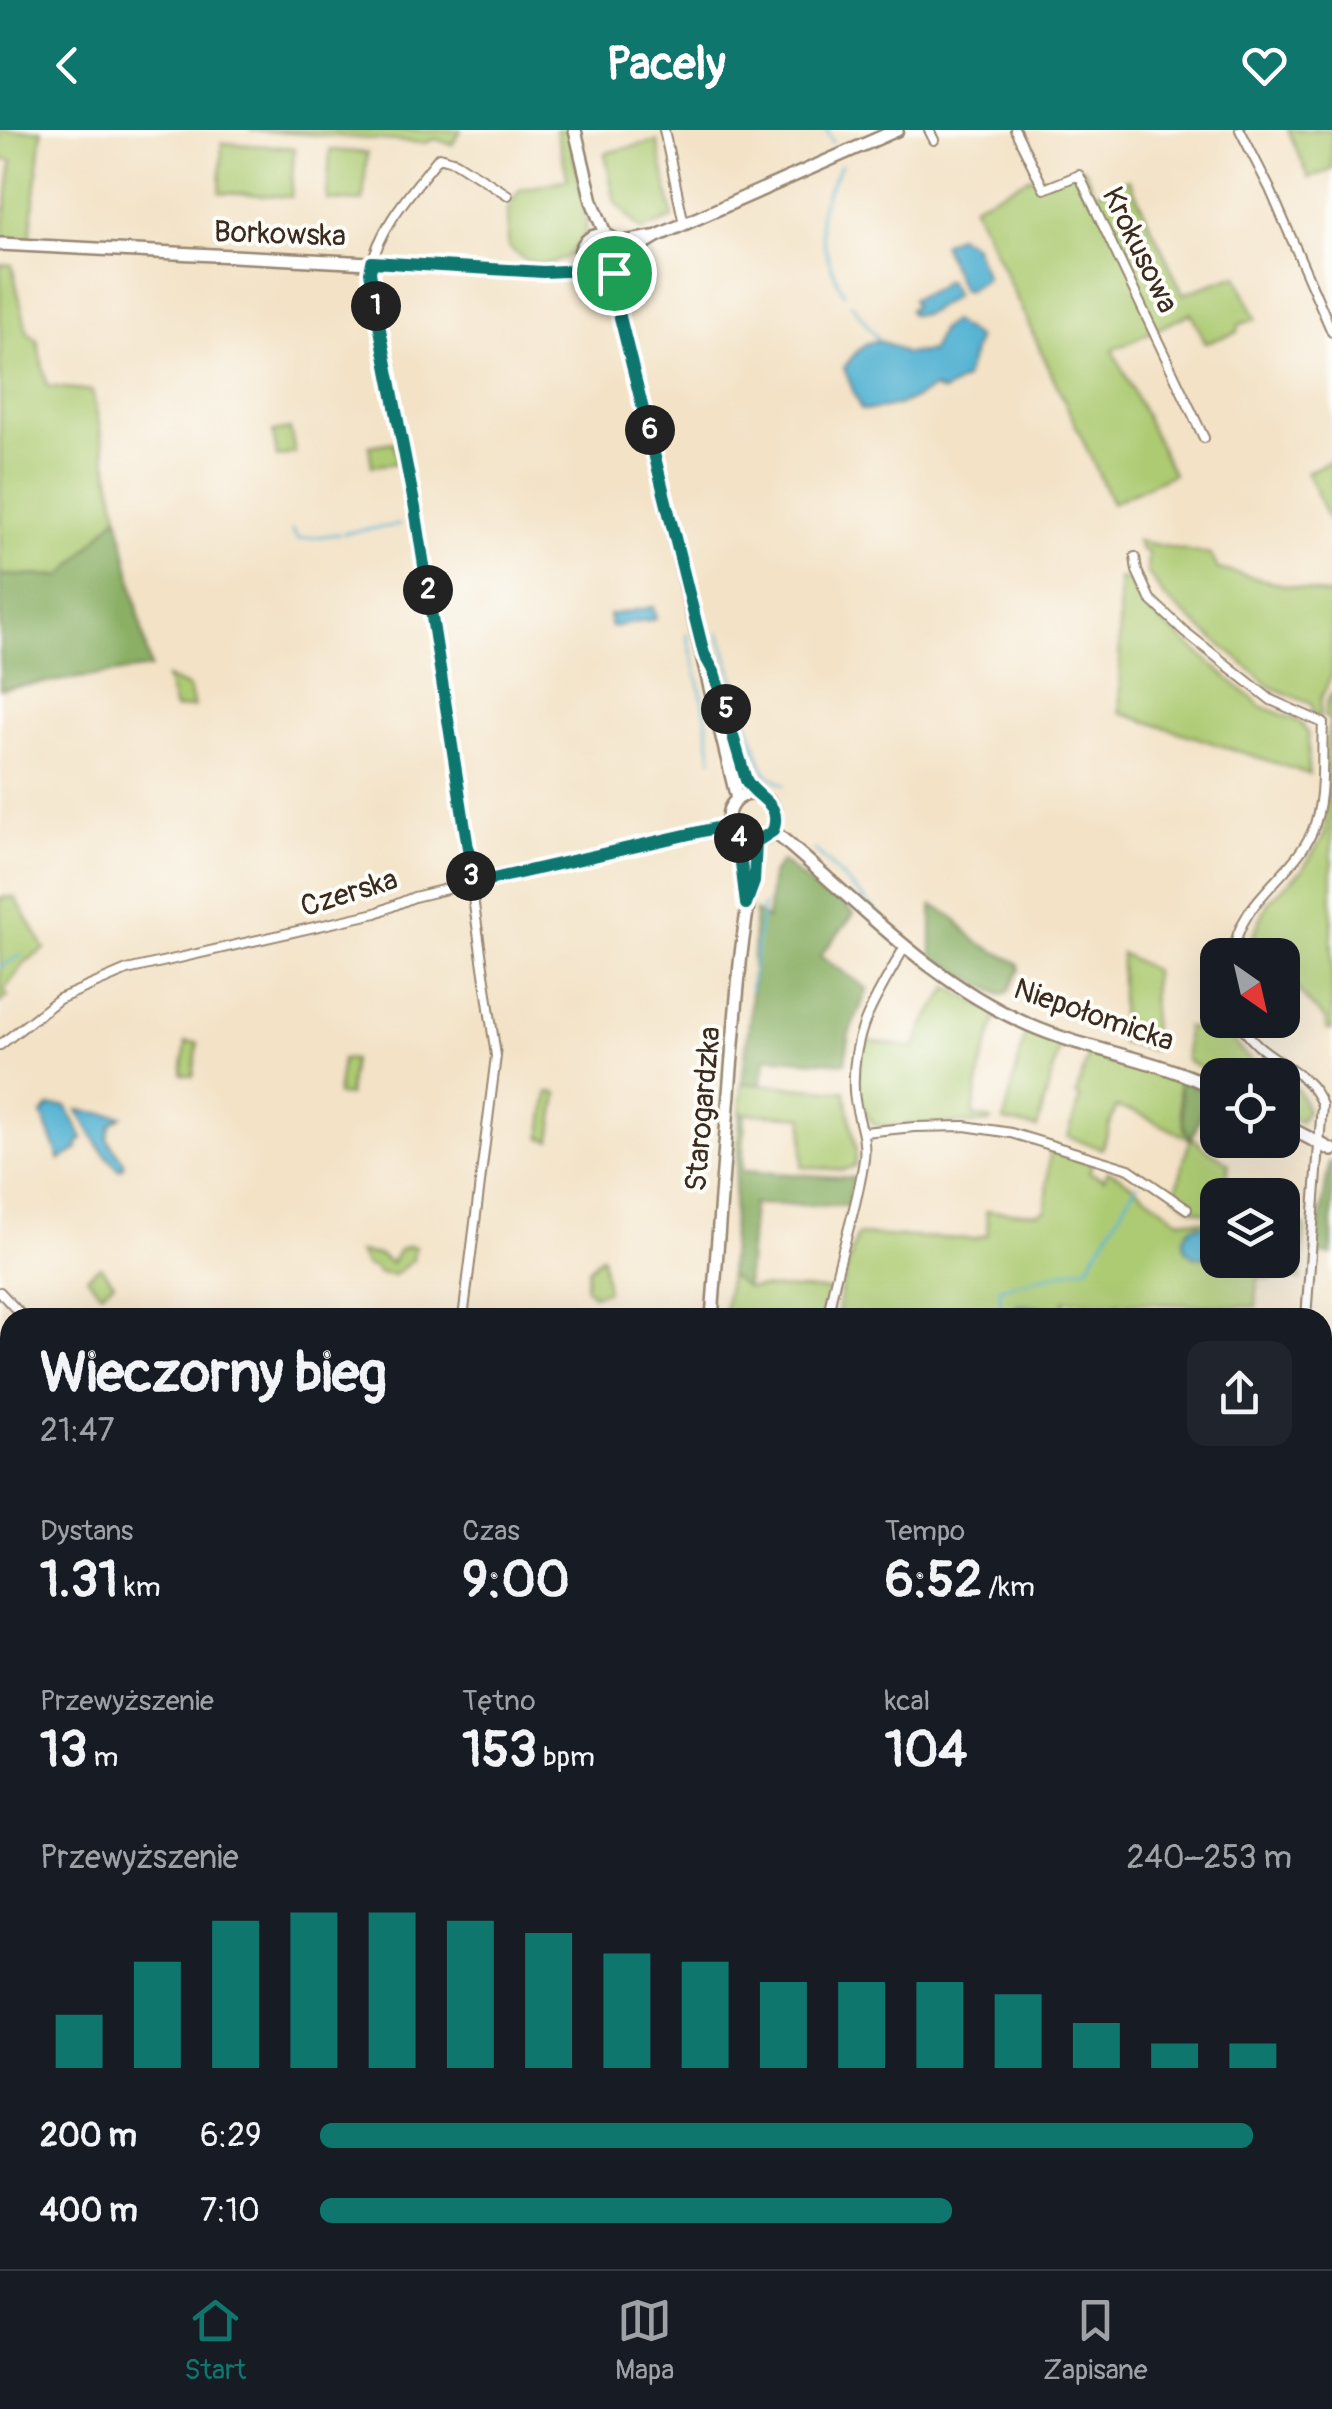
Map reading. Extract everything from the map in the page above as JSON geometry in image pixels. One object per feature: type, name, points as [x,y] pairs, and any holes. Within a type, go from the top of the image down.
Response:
[{"type":"main road","points":[[575,130],[605,239],[622,257]]},
{"type":"main road","points":[[608,275],[622,257],[658,236],[898,130]]},
{"type":"main road","points":[[608,275],[583,264],[583,246],[605,239],[658,236]]},
{"type":"main road","name":"Borkowska","points":[[0,244],[558,270],[583,264]]},
{"type":"main road","points":[[608,275],[737,799]]},
{"type":"main road","points":[[704,654],[714,672],[746,780],[754,794],[774,807],[773,831],[756,842],[738,838],[729,825],[729,811],[737,799],[754,794]]},
{"type":"main road","name":"Niepołomicka","points":[[773,831],[904,948],[984,1002],[1030,1026],[1170,1068],[1200,1082]]},
{"type":"main road","name":"Starogardzka","points":[[713,1308],[746,904],[738,838]]},
{"type":"main road","name":"Starogardzka","points":[[746,904],[754,882],[756,842]]},
{"type":"main road","points":[[1300,1133],[1326,1147]]},
{"type":"street","points":[[664,130],[684,224]]},
{"type":"street","points":[[929,130],[934,140]]},
{"type":"street","name":"Krokusowa","points":[[1014,130],[1044,189],[1079,175],[1204,438]]},
{"type":"street","points":[[1240,130],[1332,332]]},
{"type":"street","points":[[464,1308],[496,1056],[424,564],[370,272],[404,202],[439,157],[456,162],[508,195]]},
{"type":"street","points":[[1135,557],[1136,571],[1150,599],[1184,632],[1271,700],[1324,723],[1320,804],[1312,833],[1301,851],[1261,893],[1248,912],[1239,938]]},
{"type":"street","name":"Czerska","points":[[0,1045],[59,1000],[126,970],[376,914],[414,898],[729,825]]},
{"type":"street","points":[[830,1308],[860,1187],[864,1132],[854,1095],[854,1055],[859,1031],[904,948]]},
{"type":"street","points":[[1251,1038],[1257,1047],[1293,1070],[1318,1093],[1326,1147],[1307,1308]]},
{"type":"street","points":[[864,1132],[965,1126],[1011,1133],[1129,1169],[1187,1209]]},
{"type":"green space","points":[[0,130],[42,130],[30,239],[2,238],[12,161],[0,159]]},
{"type":"green space","points":[[250,130],[461,130],[452,145],[436,139],[424,143]]},
{"type":"green space","points":[[556,130],[569,130],[587,220],[585,234],[570,255],[553,263],[537,264],[508,246],[508,209],[519,190],[568,179]]},
{"type":"green space","points":[[1288,130],[1332,130],[1332,170],[1309,178]]},
{"type":"green space","points":[[657,141],[673,218],[641,231],[615,202],[605,153]]},
{"type":"green space","points":[[222,143],[294,148],[291,197],[220,192]]},
{"type":"green space","points":[[330,150],[367,153],[363,202],[327,200]]},
{"type":"green space","points":[[1083,167],[1095,193],[1129,179],[1183,294],[1237,275],[1256,319],[1239,325],[1238,332],[1205,343],[1191,313],[1113,350],[1173,474],[1112,503],[973,205],[1031,177],[1049,180]]},
{"type":"green space","points":[[602,243],[611,247],[615,256],[611,265],[602,269],[593,265],[589,256],[593,247]]},
{"type":"green space","points":[[0,264],[12,265],[27,331],[37,340],[47,386],[92,391],[118,515],[63,576],[0,575]]},
{"type":"green space","points":[[290,429],[295,453],[277,457],[273,432]]},
{"type":"green space","points":[[393,442],[398,463],[372,466],[369,446]]},
{"type":"green space","points":[[1332,461],[1332,520],[1329,521],[1307,472]]},
{"type":"green space","points":[[118,515],[150,668],[0,689],[0,575],[63,576]]},
{"type":"green space","points":[[1137,541],[1211,555],[1218,569],[1332,596],[1332,675],[1321,698],[1320,717],[1313,714],[1311,704],[1271,687],[1165,598],[1147,572],[1148,552],[1141,550]]},
{"type":"green space","points":[[1119,579],[1127,580],[1150,612],[1261,706],[1300,722],[1308,733],[1309,774],[1120,713]]},
{"type":"green space","points":[[166,678],[189,688],[194,707],[175,709]]},
{"type":"green space","points":[[1332,693],[1332,1030],[1326,1029],[1326,1020],[1300,992],[1300,938],[1252,938],[1268,902],[1302,870],[1325,834],[1325,752],[1330,720],[1325,717]]},
{"type":"green space","points":[[782,861],[823,896],[840,901],[854,914],[820,956],[868,989],[849,1034],[845,1063],[767,1057],[760,1085],[742,1083],[755,911],[767,919],[772,874]]},
{"type":"green space","points":[[15,897],[45,949],[27,961],[4,990],[8,996],[0,1003],[0,898]]},
{"type":"green space","points":[[932,905],[952,916],[976,941],[1018,963],[1020,969],[1008,992],[1001,995],[932,957]]},
{"type":"green space","points":[[1121,953],[1153,970],[1152,1050],[1121,1043]]},
{"type":"green space","points":[[949,987],[997,1015],[981,1068],[973,1116],[992,1120],[876,1126],[860,1097],[860,1062],[865,1040],[914,1048],[926,1021]]},
{"type":"green space","points":[[1186,1027],[1200,1031],[1200,1038],[1232,1038],[1249,1058],[1200,1058],[1200,1068],[1186,1060]]},
{"type":"green space","points":[[1026,1031],[1061,1043],[1037,1128],[1004,1121]]},
{"type":"green space","points":[[186,1042],[198,1043],[193,1076],[182,1074]]},
{"type":"green space","points":[[1089,1052],[1179,1079],[1183,1122],[1200,1144],[1200,1158],[1221,1158],[1229,1163],[1227,1178],[1200,1178],[1200,1211],[1194,1209],[1175,1195],[1190,1139],[1116,1107],[1102,1149],[1068,1137],[1080,1097],[1076,1095]]},
{"type":"green space","points":[[342,1059],[353,1060],[348,1096],[337,1095]]},
{"type":"green space","points":[[1179,1079],[1200,1089],[1200,1116],[1191,1140],[1184,1128]]},
{"type":"green space","points":[[742,1083],[845,1091],[856,1150],[855,1166],[843,1170],[802,1167],[804,1117],[740,1113]]},
{"type":"green space","points":[[548,1092],[558,1093],[551,1140],[541,1138]]},
{"type":"green space","points":[[1300,1094],[1307,1110],[1300,1122]]},
{"type":"green space","points":[[740,1113],[745,1114],[742,1171],[853,1178],[847,1206],[753,1204],[746,1287],[729,1275]]},
{"type":"green space","points":[[1050,1150],[1092,1164],[1089,1172],[1104,1179],[1108,1171],[1118,1175],[1178,1219],[1200,1221],[1200,1278],[1258,1278],[1256,1307],[1064,1301],[1064,1308],[839,1308],[857,1235],[974,1239],[988,1234],[986,1211],[1046,1210]]},
{"type":"green space","points":[[1329,1162],[1332,1163],[1332,1255],[1316,1254]]},
{"type":"green space","points":[[1300,1226],[1305,1226],[1301,1280],[1258,1278],[1300,1278]]},
{"type":"green space","points":[[415,1247],[413,1260],[394,1275],[366,1266],[358,1252],[380,1255],[391,1263],[399,1250]]},
{"type":"green space","points":[[602,1256],[607,1291],[593,1295],[585,1287],[588,1269]]},
{"type":"green space","points":[[100,1266],[114,1282],[101,1293],[87,1277]]},
{"type":"green space","points":[[729,1275],[747,1287],[829,1290],[826,1308],[725,1308]]},
{"type":"water","points":[[957,236],[973,244],[986,278],[968,290],[962,290],[942,244]]},
{"type":"water","points":[[947,281],[954,296],[926,314],[912,315],[912,299]]},
{"type":"water","points":[[952,321],[977,338],[965,379],[943,392],[933,388],[899,405],[861,410],[844,368],[858,350],[878,341],[905,354],[931,351],[941,329]]},
{"type":"water","points":[[653,607],[656,619],[611,627],[609,615]]},
{"type":"water","points":[[50,1106],[66,1106],[83,1138],[78,1149],[60,1160],[42,1114]]},
{"type":"water","points":[[78,1110],[122,1116],[111,1125],[107,1139],[124,1162],[123,1168],[119,1170],[99,1147]]},
{"type":"water","points":[[1200,1225],[1200,1257],[1189,1252],[1184,1241]]},
{"type":"waterway","points":[[827,130],[833,143]]},
{"type":"waterway","points":[[841,165],[824,198],[820,218],[826,252],[844,293]]},
{"type":"waterway","points":[[851,303],[878,339]]},
{"type":"waterway","points":[[343,533],[399,525]]},
{"type":"waterway","points":[[292,530],[298,539],[339,534]]},
{"type":"waterway","points":[[719,632],[762,766],[784,785]]},
{"type":"waterway","points":[[687,634],[712,759]]},
{"type":"waterway","points":[[815,850],[883,918]]},
{"type":"waterway","points":[[750,990],[763,905]]},
{"type":"waterway","points":[[0,967],[22,955]]},
{"type":"waterway","points":[[1001,1308],[1000,1288],[1088,1266],[1137,1184]]},
{"type":"route","points":[[372,262],[543,272],[586,270],[602,277],[614,273],[619,313],[704,654],[734,731],[746,780],[754,794],[769,801],[776,815],[773,831],[756,842],[754,882],[746,904],[738,838],[729,825],[471,884],[424,564],[370,272],[372,262]]}]
